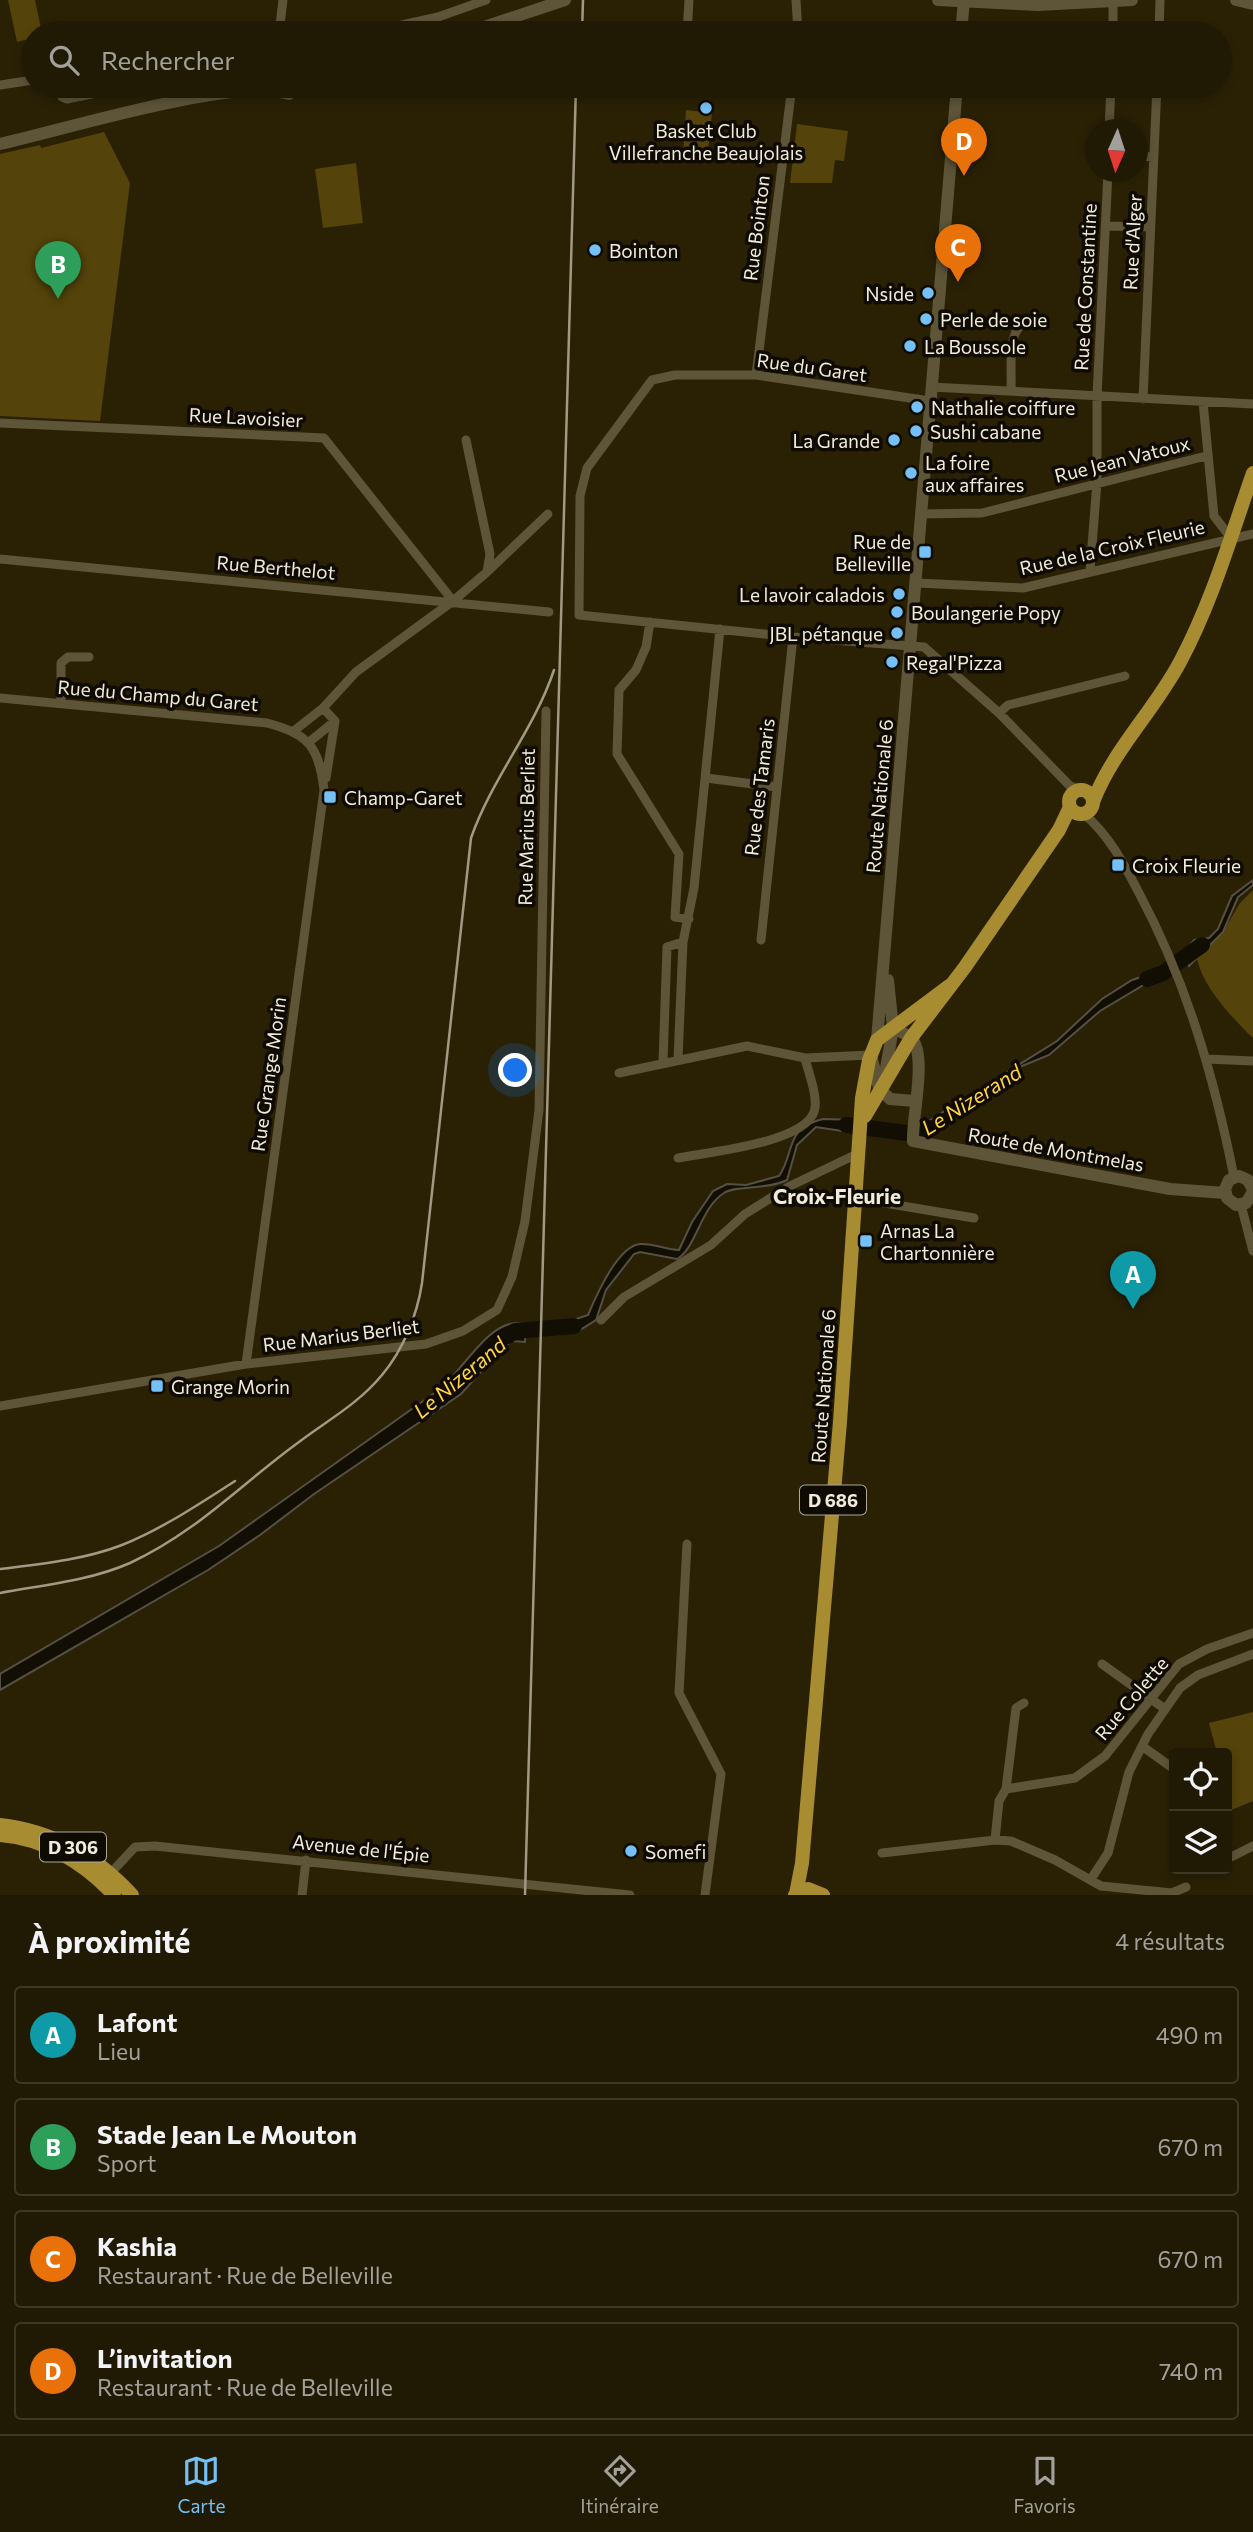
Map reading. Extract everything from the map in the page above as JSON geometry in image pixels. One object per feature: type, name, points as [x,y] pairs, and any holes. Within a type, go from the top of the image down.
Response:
[{"type":"main road","points":[[502,21],[564,0]]},
{"type":"main road","points":[[938,0],[1038,5],[1132,0]]},
{"type":"main road","points":[[1237,0],[1253,4]]},
{"type":"main road","points":[[962,21],[964,1]]},
{"type":"main road","points":[[0,144],[201,98]]},
{"type":"main road","name":"D 686","points":[[911,646],[956,98]]},
{"type":"main road","points":[[881,1084],[1059,830],[1080,801],[1103,777],[1180,663],[1213,589],[1253,473]]},
{"type":"main road","name":"Route Nationale 6","points":[[795,1894],[802,1863],[840,1422],[855,1198],[863,1121],[862,1098],[877,1040],[911,646]]},
{"type":"main road","name":"Route Nationale 6","points":[[863,1121],[881,1084],[893,1028],[884,950]]},
{"type":"main road","points":[[877,1040],[949,986]]},
{"type":"main road","points":[[893,1028],[911,1038]]},
{"type":"main road","name":"Route de Montmelas","points":[[911,1038],[919,1054],[912,1120],[913,1142],[1170,1189],[1225,1194]]},
{"type":"main road","points":[[871,1055],[881,1084],[890,1099],[915,1101]]},
{"type":"main road","points":[[1234,1177],[1248,1180],[1253,1191],[1250,1200],[1241,1205],[1230,1202],[1225,1194],[1226,1184],[1234,1177]]},
{"type":"main road","name":"D 306","points":[[0,1825],[45,1835],[80,1849],[107,1877],[114,1895]]},
{"type":"main road","name":"D 306","points":[[0,1835],[36,1842],[65,1854],[107,1877],[132,1895]]},
{"type":"main road","name":"Route Nationale 6","points":[[802,1863],[819,1893]]},
{"type":"main road","points":[[795,1894],[819,1893]]},
{"type":"street","points":[[280,21],[283,0]]},
{"type":"street","points":[[420,21],[486,0]]},
{"type":"street","points":[[688,21],[689,0]]},
{"type":"street","points":[[796,0],[797,21]]},
{"type":"street","points":[[1159,21],[1160,0]]},
{"type":"street","points":[[1113,1],[1113,21]]},
{"type":"street","points":[[0,85],[21,82]]},
{"type":"street","name":"Rue Bointon","points":[[756,374],[790,98]]},
{"type":"street","points":[[1110,119],[1111,98]]},
{"type":"street","name":"Rue d'Alger","points":[[1143,399],[1156,98]]},
{"type":"street","points":[[1148,157],[1154,157]]},
{"type":"street","name":"Rue de Constantine","points":[[1090,571],[1097,482],[1097,396],[1108,182]]},
{"type":"street","points":[[1106,226],[1150,227]]},
{"type":"street","points":[[1011,391],[1014,356],[1012,335],[1018,330]]},
{"type":"street","name":"Rue du Garet","points":[[650,622],[579,615],[580,496],[587,468],[652,380],[675,375],[756,374],[930,401]]},
{"type":"street","points":[[932,387],[1253,404]]},
{"type":"street","points":[[1203,402],[1206,457],[1214,516],[1231,538]]},
{"type":"street","name":"Rue Lavoisier","points":[[0,423],[324,438],[453,601]]},
{"type":"street","points":[[466,440],[490,554],[487,572]]},
{"type":"street","name":"Rue Jean Vatoux","points":[[922,514],[982,513],[1097,482],[1206,457]]},
{"type":"street","points":[[323,708],[335,721],[308,743],[295,730],[323,708],[356,672],[453,601],[548,514]]},
{"type":"street","name":"Rue de la Croix Fleurie","points":[[917,583],[1023,588],[1253,534]]},
{"type":"street","name":"Rue Berthelot","points":[[0,559],[549,612]]},
{"type":"street","points":[[689,919],[675,917],[678,854],[617,754],[619,690],[636,670],[646,647],[650,622],[924,647],[999,713],[1080,801],[1118,854],[1180,976],[1206,1059],[1234,1177]]},
{"type":"street","points":[[678,1059],[682,942],[689,919],[720,629]]},
{"type":"street","name":"Rue des Tamaris","points":[[761,940],[793,637]]},
{"type":"street","points":[[61,703],[61,663],[68,657],[89,657]]},
{"type":"street","points":[[999,713],[1008,705],[1125,676]]},
{"type":"street","name":"Rue du Champ du Garet","points":[[0,698],[267,723],[295,730]]},
{"type":"street","name":"Rue Marius Berliet","points":[[0,1406],[246,1364],[426,1344],[463,1331],[497,1310],[512,1278],[525,1221],[539,1110],[546,711]]},
{"type":"street","name":"Rue Grange Morin","points":[[246,1364],[335,721]]},
{"type":"street","name":"Rue Grange Morin","points":[[308,743],[321,763],[324,790]]},
{"type":"street","points":[[706,778],[777,787]]},
{"type":"street","points":[[663,1062],[667,947],[682,942]]},
{"type":"street","points":[[619,1073],[747,1046],[805,1058],[871,1055]]},
{"type":"street","points":[[678,1158],[788,1136],[814,1115],[816,1106],[805,1058]]},
{"type":"street","points":[[1206,1059],[1253,1061]]},
{"type":"street","points":[[601,1320],[624,1297],[711,1245],[745,1214],[788,1187],[859,1153]]},
{"type":"street","points":[[855,1198],[974,1218]]},
{"type":"street","points":[[1241,1205],[1253,1251]]},
{"type":"street","points":[[687,1544],[680,1693],[721,1774],[705,1895]]},
{"type":"street","name":"Rue Colette","points":[[1006,1789],[1075,1778],[1105,1756],[1179,1664],[1208,1648],[1253,1633]]},
{"type":"street","points":[[1091,1879],[1108,1853],[1129,1772],[1165,1709],[1180,1689],[1198,1675],[1253,1654]]},
{"type":"street","points":[[1102,1664],[1165,1709]]},
{"type":"street","points":[[995,1840],[999,1801],[1006,1789],[1016,1709],[1024,1703]]},
{"type":"street","points":[[1142,1746],[1169,1765]]},
{"type":"street","points":[[882,1853],[995,1840],[1011,1841],[1118,1889],[1172,1893],[1185,1887]]},
{"type":"street","name":"Avenue de l'Épie","points":[[107,1877],[135,1847],[155,1846],[630,1895]]},
{"type":"street","points":[[1232,1856],[1253,1846]]},
{"type":"street","points":[[302,1895],[306,1860]]},
{"type":"shaded area","points":[[8,0],[35,0],[39,21],[21,21],[21,41],[17,42]]},
{"type":"shaded area","points":[[686,110],[712,113],[707,161],[683,160]]},
{"type":"shaded area","points":[[797,124],[848,131],[844,161],[835,160],[832,183],[790,183]]},
{"type":"shaded area","points":[[104,132],[130,183],[100,421],[0,416],[0,154],[40,145],[41,148]]},
{"type":"shaded area","points":[[356,163],[363,223],[323,228],[315,169]]},
{"type":"shaded area","points":[[1253,890],[1253,1038],[1212,991],[1197,958],[1223,932],[1240,903]]},
{"type":"shaded area","points":[[1253,1712],[1253,1801],[1232,1810],[1232,1748],[1216,1748],[1209,1723]]},
{"type":"water","points":[[1253,880],[1253,885],[1238,897],[1223,932],[1189,966],[1184,954],[1194,940],[1209,938],[1218,929],[1232,896]]},
{"type":"water","points":[[1166,969],[1169,975],[1152,980],[1100,1011],[1049,1055],[1022,1066],[926,1133],[919,1135],[919,1127],[1057,1041],[1102,999],[1132,980]]},
{"type":"water","points":[[823,1119],[857,1120],[856,1133],[816,1127],[797,1145],[787,1180],[724,1193],[709,1208],[689,1246],[677,1259],[640,1252],[634,1254],[606,1290],[596,1320],[580,1330],[553,1332],[553,1327],[588,1315],[609,1273],[624,1253],[640,1244],[679,1250],[692,1222],[713,1191],[727,1184],[746,1185],[779,1176],[796,1135],[811,1123]]},
{"type":"water","points":[[531,1324],[525,1333],[525,1342],[512,1341],[501,1349],[461,1394],[208,1570],[0,1690],[0,1674],[219,1546],[440,1389],[485,1339],[505,1325]]},
{"type":"waterway","name":"Le Nizerand","points":[[1147,979],[1163,973],[1202,945]]},
{"type":"waterway","name":"Le Nizerand","points":[[846,1125],[914,1134],[926,1127]]},
{"type":"waterway","name":"Le Nizerand","points":[[508,1336],[515,1331],[574,1326]]},
{"type":"railway","points":[[582,21],[583,0]]},
{"type":"railway","points":[[525,1895],[576,98]]},
{"type":"railway","points":[[0,1593],[66,1582],[114,1569],[177,1537],[353,1403],[382,1375],[403,1344],[417,1308],[422,1283],[471,838],[490,795],[536,713],[554,670]]},
{"type":"railway","points":[[0,1569],[77,1558],[122,1545],[166,1524],[235,1481]]},
{"type":"place","name":"Basket Club Villefranche Beaujolais","points":[[706,108]]},
{"type":"place","name":"L’invitation","points":[[964,176]]},
{"type":"place","name":"Bointon","points":[[595,250]]},
{"type":"place","name":"Kashia","points":[[958,282]]},
{"type":"place","name":"Nside","points":[[928,293]]},
{"type":"place","name":"Stade Jean Le Mouton","points":[[58,299]]},
{"type":"place","name":"Perle de soie","points":[[926,319]]},
{"type":"place","name":"La Boussole","points":[[910,346]]},
{"type":"place","name":"Nathalie coiffure","points":[[917,407]]},
{"type":"place","name":"Sushi cabane","points":[[916,431]]},
{"type":"place","name":"La Grande","points":[[894,440]]},
{"type":"place","name":"La foire aux affaires","points":[[911,473]]},
{"type":"place","name":"Rue de Belleville","points":[[925,552]]},
{"type":"place","name":"Le lavoir caladois","points":[[899,594]]},
{"type":"place","name":"Boulangerie Popy","points":[[897,612]]},
{"type":"place","name":"JBL pétanque","points":[[897,633]]},
{"type":"place","name":"Regal'Pizza","points":[[892,662]]},
{"type":"place","name":"Champ-Garet","points":[[330,797]]},
{"type":"place","name":"Croix Fleurie","points":[[1118,865]]},
{"type":"place","name":"Arnas La Chartonnière","points":[[866,1241]]},
{"type":"place","name":"Lafont","points":[[1133,1309]]},
{"type":"place","name":"Grange Morin","points":[[157,1386]]},
{"type":"place","name":"Somefi","points":[[631,1851]]},
{"type":"district","name":"Croix-Fleurie","points":[[837,1195]]}]
